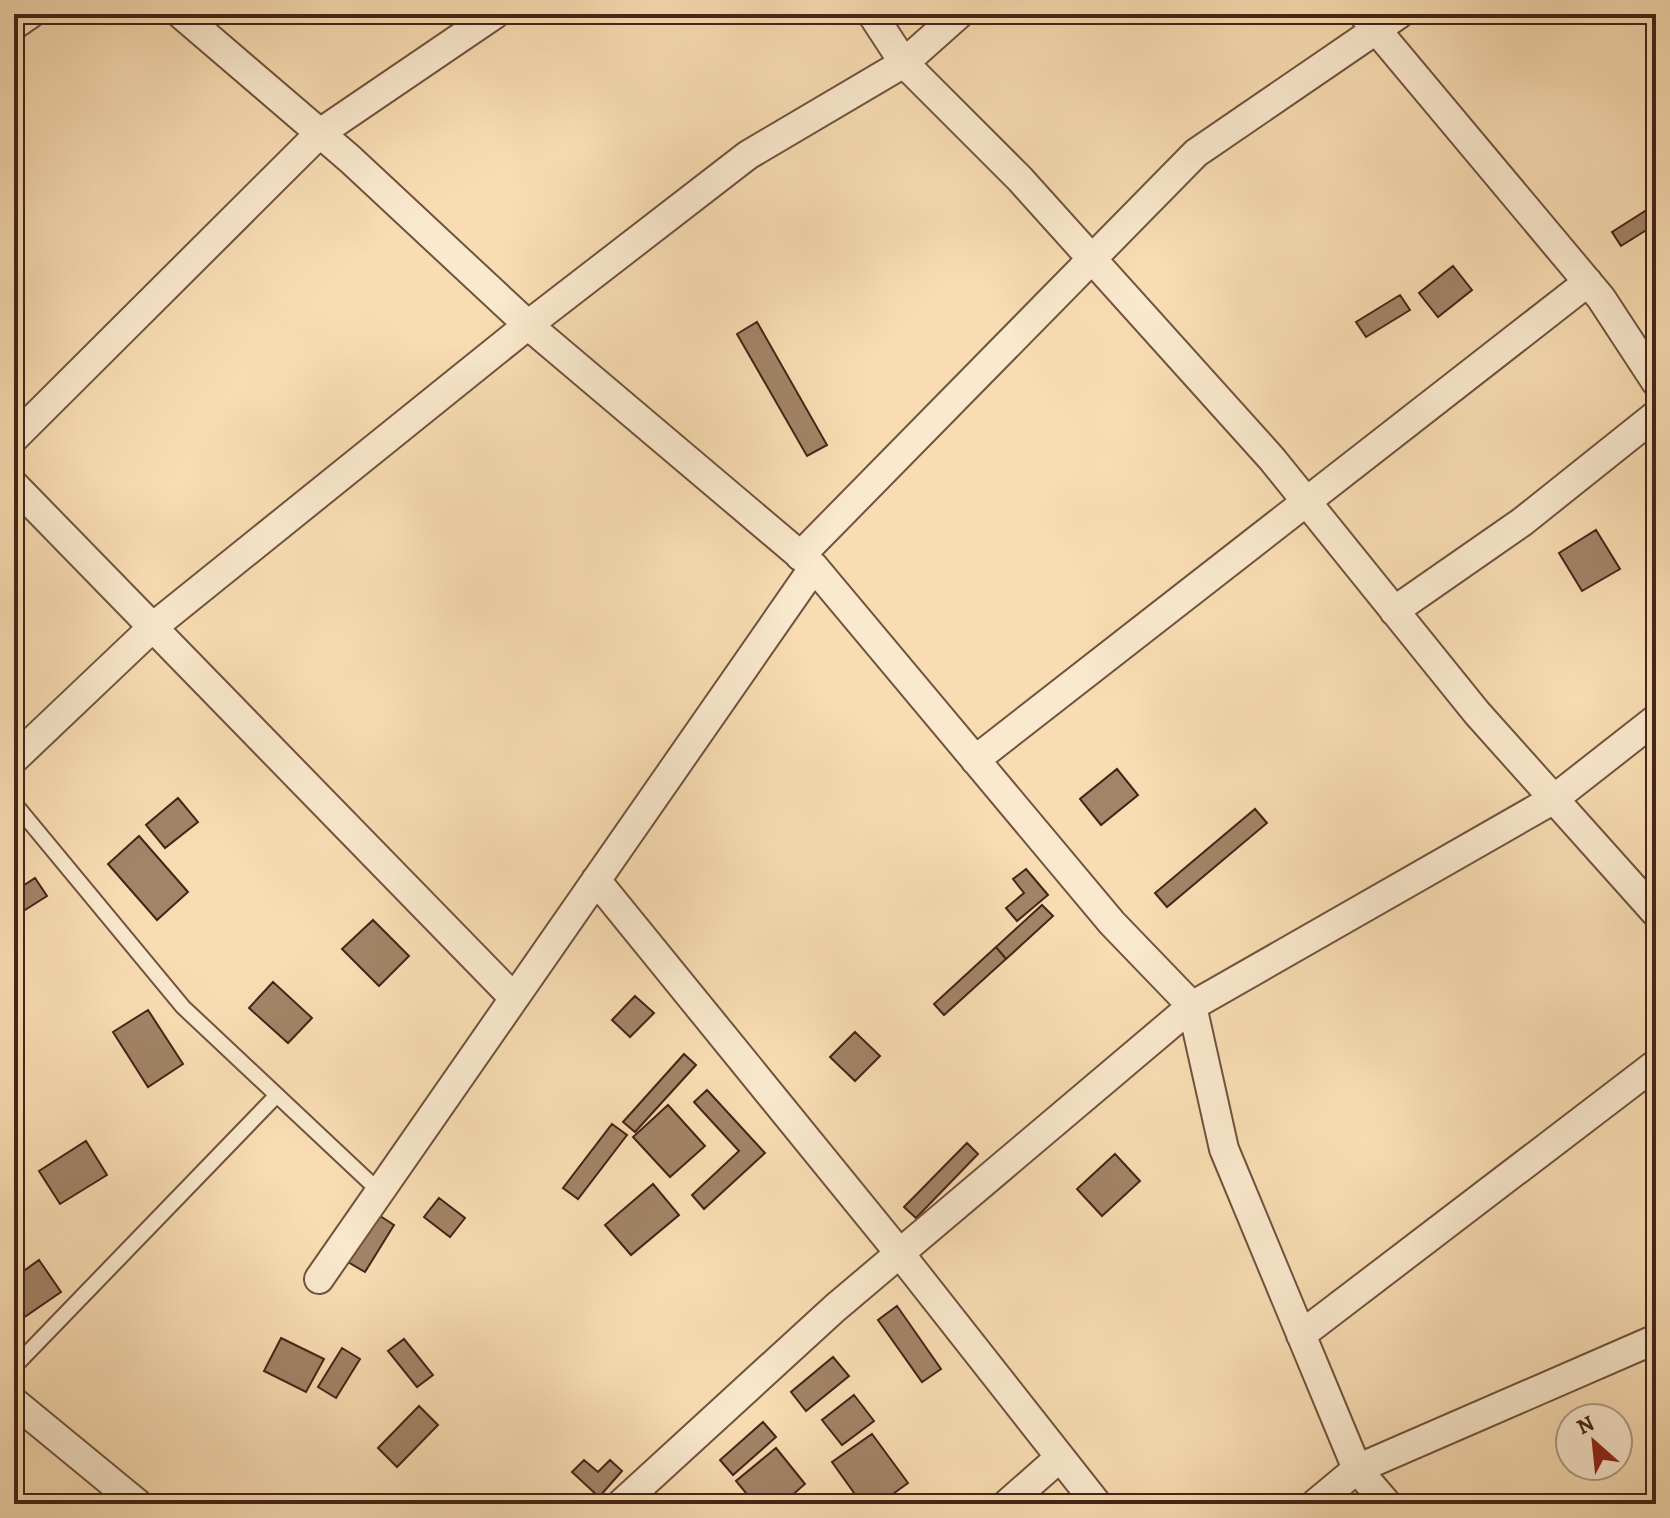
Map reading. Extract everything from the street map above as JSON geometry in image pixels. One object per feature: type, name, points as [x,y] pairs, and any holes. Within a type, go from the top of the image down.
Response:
[{"type":"street","points":[[14,25],[30,14]]},
{"type":"street","points":[[181,14],[320,133],[528,325],[807,561],[1112,923],[1192,1006],[1224,1149],[1357,1469],[1387,1504]]},
{"type":"street","points":[[14,438],[320,133],[495,14]]},
{"type":"street","points":[[872,14],[904,63],[1020,179],[1306,502],[1477,713],[1656,913]]},
{"type":"street","points":[[14,759],[153,627],[528,325],[748,155],[904,63],[959,14]]},
{"type":"street","points":[[319,1279],[596,880],[807,561],[1091,259],[1196,153],[1380,19],[1588,282],[1656,382]]},
{"type":"street","points":[[975,760],[1588,282]]},
{"type":"street","points":[[1394,611],[1522,522],[1656,415]]},
{"type":"street","points":[[14,485],[514,998]]},
{"type":"street","points":[[621,1504],[835,1308],[1192,1006],[1554,799],[1656,719]]},
{"type":"street","points":[[596,880],[901,1255],[1058,1459],[1097,1504]]},
{"type":"street","points":[[1301,1335],[1656,1064]]},
{"type":"street","points":[[1315,1504],[1357,1469],[1656,1339]]},
{"type":"street","points":[[14,1402],[132,1502]]},
{"type":"street","points":[[1007,1504],[1058,1459]]},
{"type":"lane","points":[[14,803],[183,1007],[380,1192]]},
{"type":"lane","points":[[14,1367],[277,1095]]},
{"type":"building","points":[[1656,204],[1656,224],[1621,246],[1612,232]]},
{"type":"building","points":[[1453,266],[1472,290],[1438,317],[1419,293]]},
{"type":"building","points":[[1400,295],[1410,310],[1366,337],[1356,322]]},
{"type":"building","points":[[757,322],[827,445],[807,456],[737,334]]},
{"type":"building","points":[[1596,530],[1620,569],[1582,591],[1559,553]]},
{"type":"building","points":[[1117,769],[1138,795],[1101,825],[1080,799]]},
{"type":"building","points":[[178,798],[198,822],[165,848],[146,825]]},
{"type":"building","points":[[1255,809],[1267,823],[1167,907],[1155,893]]},
{"type":"building","points":[[139,836],[188,892],[157,920],[108,864]]},
{"type":"building","points":[[1026,869],[1048,895],[1017,921],[1006,908],[1024,893],[1013,879]]},
{"type":"building","points":[[35,878],[47,896],[14,917],[14,892]]},
{"type":"building","points":[[1042,905],[1053,916],[1006,959],[996,947]]},
{"type":"building","points":[[373,920],[409,956],[379,986],[342,949]]},
{"type":"building","points":[[996,947],[1006,959],[944,1015],[934,1004]]},
{"type":"building","points":[[273,982],[312,1018],[288,1043],[249,1008]]},
{"type":"building","points":[[635,996],[654,1013],[630,1037],[612,1020]]},
{"type":"building","points":[[148,1010],[183,1064],[148,1087],[113,1032]]},
{"type":"building","points":[[855,1032],[880,1056],[855,1081],[830,1057]]},
{"type":"building","points":[[684,1054],[696,1065],[635,1132],[623,1122]]},
{"type":"building","points":[[707,1090],[765,1153],[704,1209],[692,1195],[739,1151],[694,1102]]},
{"type":"building","points":[[668,1105],[705,1146],[670,1177],[633,1137]]},
{"type":"building","points":[[612,1124],[627,1135],[578,1199],[563,1188]]},
{"type":"building","points":[[86,1141],[107,1175],[60,1204],[39,1171]]},
{"type":"building","points":[[967,1143],[978,1154],[916,1218],[904,1207]]},
{"type":"building","points":[[1115,1154],[1140,1181],[1102,1216],[1077,1189]]},
{"type":"building","points":[[653,1184],[679,1215],[631,1255],[605,1225]]},
{"type":"building","points":[[439,1198],[465,1218],[450,1237],[424,1217]]},
{"type":"building","points":[[371,1210],[394,1225],[365,1272],[341,1258]]},
{"type":"building","points":[[39,1260],[61,1292],[23,1318],[14,1304],[14,1278]]},
{"type":"building","points":[[897,1306],[941,1369],[922,1382],[878,1320]]},
{"type":"building","points":[[281,1338],[324,1359],[306,1392],[264,1371]]},
{"type":"building","points":[[404,1339],[433,1375],[417,1387],[388,1351]]},
{"type":"building","points":[[342,1348],[360,1359],[336,1398],[318,1387]]},
{"type":"building","points":[[833,1357],[849,1376],[806,1411],[791,1392]]},
{"type":"building","points":[[854,1395],[874,1421],[842,1445],[822,1420]]},
{"type":"building","points":[[419,1406],[438,1425],[397,1467],[378,1448]]},
{"type":"building","points":[[763,1422],[776,1437],[733,1475],[720,1460]]},
{"type":"building","points":[[872,1434],[908,1483],[879,1504],[862,1504],[832,1462]]},
{"type":"building","points":[[776,1448],[805,1484],[782,1504],[755,1504],[736,1481]]},
{"type":"building","points":[[584,1460],[598,1472],[610,1460],[622,1471],[599,1497],[572,1472]]}]
